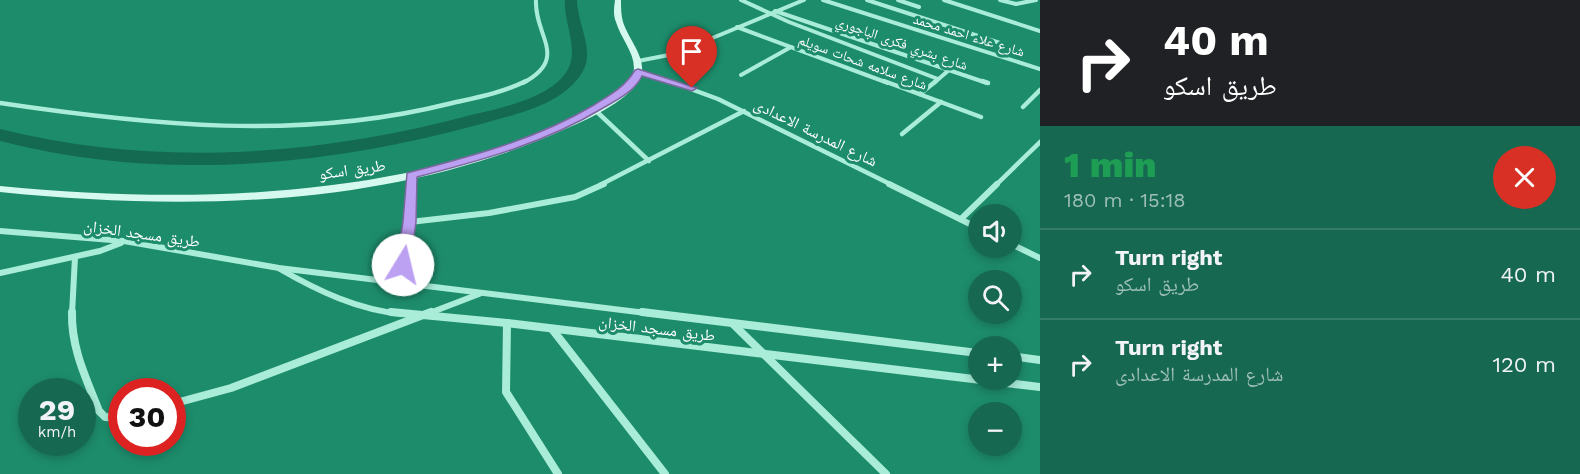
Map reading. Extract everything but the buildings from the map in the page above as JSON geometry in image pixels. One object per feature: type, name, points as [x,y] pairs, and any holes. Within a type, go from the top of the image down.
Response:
[{"type":"street","points":[[0,103],[100,117],[216,127],[298,126],[402,114],[469,100],[521,83],[534,76],[549,59],[546,38],[537,22],[536,0]]},
{"type":"street","points":[[618,0],[616,14],[618,25],[638,67],[804,0]]},
{"type":"street","points":[[741,0],[768,14],[897,61],[938,79]]},
{"type":"street","name":"شارع علاء احمد محمد","points":[[823,0],[1040,69]]},
{"type":"street","points":[[867,0],[1003,44]]},
{"type":"street","points":[[898,0],[919,7]]},
{"type":"street","points":[[945,0],[1040,31]]},
{"type":"street","points":[[1000,0],[1016,4],[1036,0]]},
{"type":"street","points":[[1029,2],[1040,4]]},
{"type":"street","name":"شارع بشري فكرى الباجوري","points":[[775,11],[988,83]]},
{"type":"street","name":"شارع سلامه شحات سويلم","points":[[737,27],[981,117]]},
{"type":"street","points":[[741,75],[791,47]]},
{"type":"street","name":"طريق اسكو","points":[[0,189],[123,198],[203,197],[309,190],[411,175],[506,150],[567,125],[596,110],[629,87],[638,67]]},
{"type":"street","name":"شارع المدرسة الاعدادى","points":[[638,67],[744,111],[968,223]]},
{"type":"street","points":[[920,94],[949,70]]},
{"type":"street","points":[[1023,107],[1040,90]]},
{"type":"street","points":[[902,134],[941,102]]},
{"type":"street","points":[[596,110],[649,161]]},
{"type":"street","points":[[410,222],[489,213],[575,198],[744,111]]},
{"type":"street","points":[[961,219],[1040,142]]},
{"type":"street","points":[[400,283],[410,222],[413,185],[411,175]]},
{"type":"street","name":"طريق مسجد الخزان","points":[[0,231],[124,241],[279,268],[968,352]]},
{"type":"street","points":[[0,273],[100,251],[124,241]]},
{"type":"street","points":[[1022,249],[1040,258]]},
{"type":"street","points":[[75,257],[71,310],[77,358],[99,411],[108,417]]},
{"type":"street","name":"طريق مسجد الخزان","points":[[279,268],[317,291],[341,300],[385,311],[507,323],[1040,387]]},
{"type":"street","points":[[186,400],[231,388],[481,293]]},
{"type":"street","points":[[507,323],[506,392],[558,474]]},
{"type":"street","points":[[733,324],[886,474]]},
{"type":"street","points":[[552,329],[665,474]]},
{"type":"street","points":[[1022,358],[1040,360]]},
{"type":"waterway","points":[[0,135],[58,149],[109,156],[219,159],[331,150],[439,130],[525,105],[560,88],[569,80],[576,70],[580,54],[572,18],[571,0]]},
{"type":"route","points":[[403,265],[410,222],[413,185],[411,175],[456,165],[534,140],[596,110],[629,87],[638,72],[692,88]]}]
